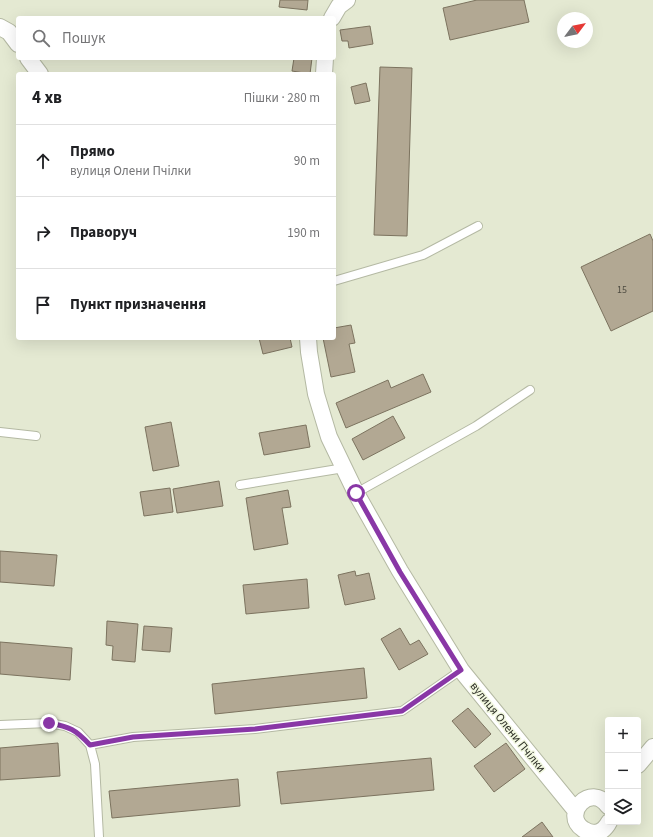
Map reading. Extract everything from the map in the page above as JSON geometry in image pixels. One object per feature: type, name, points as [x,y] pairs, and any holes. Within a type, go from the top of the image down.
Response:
[{"type":"street","points":[[333,16],[339,6],[347,0]]},
{"type":"street","points":[[0,27],[9,32],[16,41]]},
{"type":"street","points":[[30,60],[38,72]]},
{"type":"street","points":[[324,72],[325,60]]},
{"type":"street","name":"вулиця Олени Пчілки","points":[[308,340],[316,394],[329,437],[356,493],[400,572],[461,670],[576,811]]},
{"type":"street","points":[[641,761],[653,747]]},
{"type":"street","points":[[602,830],[586,831],[580,828],[575,817],[578,805],[588,798],[594,798],[605,802]]},
{"type":"lane","points":[[336,280],[423,255],[478,226]]},
{"type":"lane","points":[[356,493],[476,426],[530,390]]},
{"type":"lane","points":[[0,432],[36,436]]},
{"type":"lane","points":[[240,485],[344,468]]},
{"type":"lane","points":[[90,745],[133,737],[255,729],[402,711],[461,670]]},
{"type":"lane","points":[[0,724],[49,723],[65,726],[78,732],[90,745],[94,764],[99,837]]},
{"type":"building","points":[[280,0],[308,0],[307,10],[279,7]]},
{"type":"building","points":[[477,0],[524,0],[529,22],[450,40],[443,8]]},
{"type":"building","points":[[370,26],[373,44],[349,48],[348,41],[342,41],[340,30]]},
{"type":"building","points":[[294,60],[312,60],[310,72],[292,71]]},
{"type":"building","points":[[380,67],[412,68],[407,236],[374,235]]},
{"type":"building","points":[[366,83],[370,101],[355,104],[351,87]]},
{"type":"building","points":[[650,234],[653,241],[653,311],[611,331],[581,267]]},
{"type":"building","points":[[351,325],[355,343],[349,344],[355,372],[331,377],[323,340],[336,340],[336,328]]},
{"type":"building","points":[[260,340],[290,340],[292,347],[263,354]]},
{"type":"building","points":[[423,374],[431,392],[346,428],[336,403],[388,380],[391,388]]},
{"type":"building","points":[[393,416],[405,438],[363,460],[352,439]]},
{"type":"building","points":[[171,422],[179,466],[153,471],[145,427]]},
{"type":"building","points":[[306,425],[310,447],[264,455],[259,433]]},
{"type":"building","points":[[219,481],[223,506],[177,513],[173,489]]},
{"type":"building","points":[[170,488],[173,512],[144,516],[140,492]]},
{"type":"building","points":[[288,490],[291,507],[282,508],[288,544],[254,550],[246,498]]},
{"type":"building","points":[[0,551],[57,555],[54,586],[0,582]]},
{"type":"building","points":[[355,571],[356,576],[369,573],[375,599],[345,605],[338,575]]},
{"type":"building","points":[[307,579],[309,608],[246,614],[243,585]]},
{"type":"building","points":[[107,621],[138,624],[135,662],[112,660],[113,646],[106,645]]},
{"type":"building","points":[[144,626],[172,628],[170,652],[142,650]]},
{"type":"building","points":[[400,628],[410,645],[419,640],[428,654],[399,670],[381,639]]},
{"type":"building","points":[[0,642],[72,648],[70,680],[0,674]]},
{"type":"building","points":[[364,668],[367,698],[215,714],[212,684]]},
{"type":"building","points":[[468,708],[491,734],[475,748],[452,721]]},
{"type":"building","points":[[58,743],[60,776],[0,780],[0,748]]},
{"type":"building","points":[[506,743],[525,769],[494,792],[474,766]]},
{"type":"building","points":[[431,758],[434,790],[281,804],[277,772]]},
{"type":"building","points":[[238,779],[240,806],[112,818],[109,791]]},
{"type":"building","points":[[542,822],[553,837],[522,837]]},
{"type":"route","points":[[49,723],[65,726],[78,732],[90,745],[133,737],[255,729],[402,711],[461,670],[400,572],[356,493]]}]
